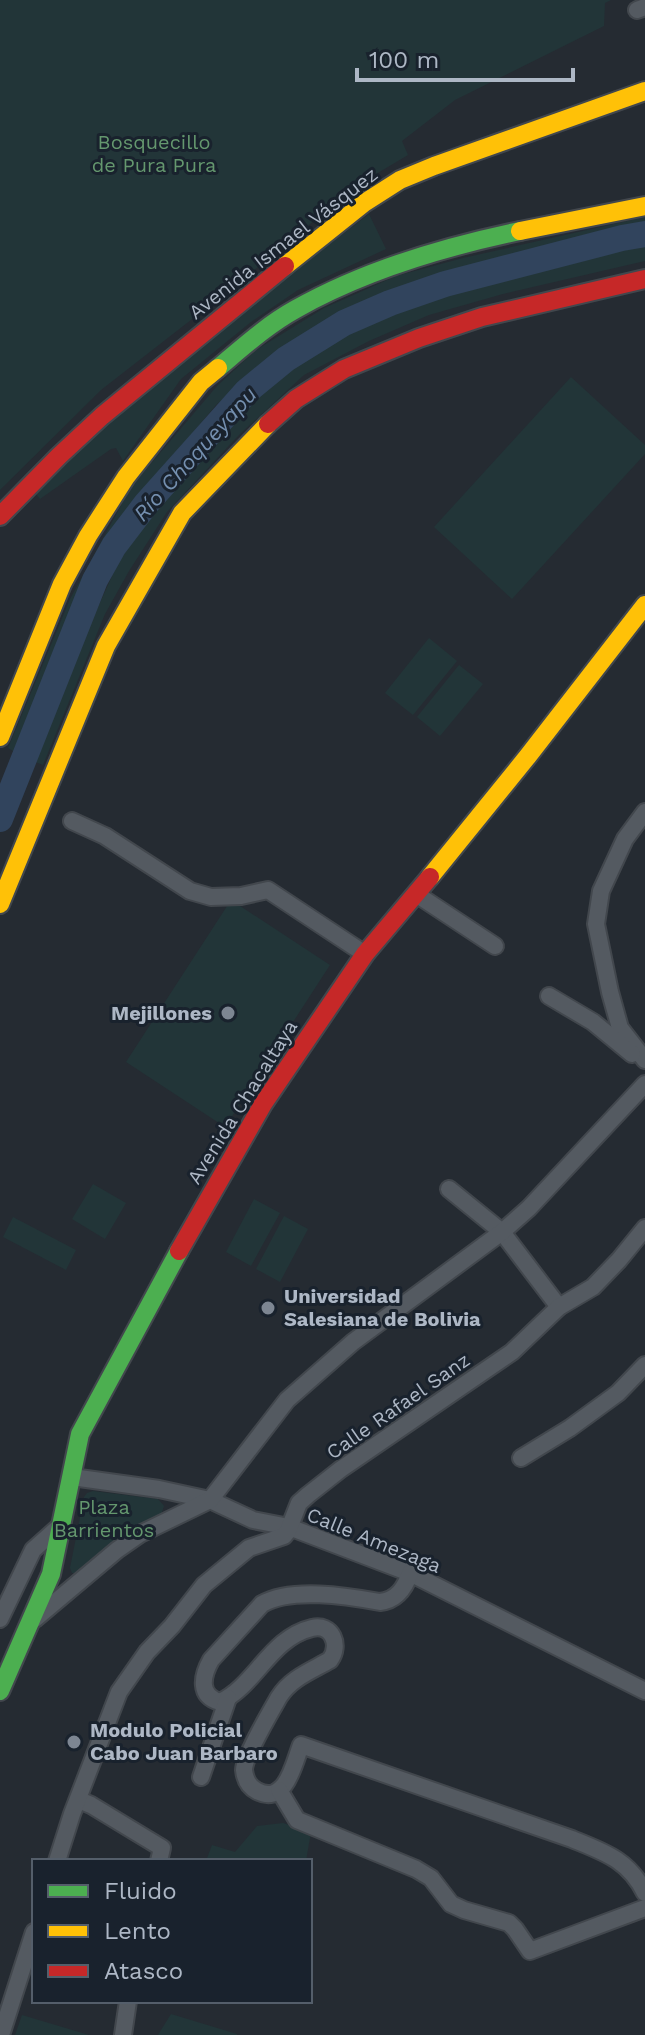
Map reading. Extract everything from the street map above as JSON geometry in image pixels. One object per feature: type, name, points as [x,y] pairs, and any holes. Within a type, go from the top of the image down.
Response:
[{"type":"main road","name":"Avenida Ismael Vásquez","points":[[0,516],[102,416],[364,203],[400,180],[434,166],[645,91]]},
{"type":"main road","points":[[0,737],[62,584],[88,536],[118,489],[201,382],[255,336],[296,309],[360,278],[405,262],[468,242],[645,206]]},
{"type":"main road","points":[[0,904],[106,646],[120,620],[182,513],[256,435],[296,399],[344,369],[419,338],[482,317],[645,279]]},
{"type":"main road","name":"Avenida Chacaltaya","points":[[0,1691],[51,1574],[80,1434],[219,1177],[263,1104],[365,954],[528,756],[645,605]]},
{"type":"street","points":[[645,812],[625,839],[601,891],[596,924],[620,1028],[645,1062]]},
{"type":"street","points":[[72,821],[105,836],[190,891],[211,897],[241,896],[268,890],[365,954]]},
{"type":"street","points":[[416,894],[495,946]]},
{"type":"street","points":[[549,996],[593,1022],[645,1062]]},
{"type":"street","points":[[28,1624],[140,1534],[210,1500],[287,1400],[353,1342],[502,1232],[529,1208],[645,1084]]},
{"type":"street","points":[[449,1189],[502,1232],[559,1307]]},
{"type":"street","name":"Calle Rafael Sanz","points":[[289,1527],[299,1503],[308,1495],[512,1352],[559,1307],[593,1287],[645,1228]]},
{"type":"street","points":[[521,1458],[618,1393],[645,1365]]},
{"type":"street","name":"Calle Amezaga","points":[[72,1477],[159,1489],[210,1500],[253,1520],[289,1527],[410,1573],[645,1691]]},
{"type":"street","points":[[0,1619],[33,1550],[61,1524]]},
{"type":"street","points":[[58,1859],[119,1692],[147,1652],[204,1585],[249,1548],[284,1536],[289,1527]]},
{"type":"street","points":[[410,1573],[406,1584],[390,1601],[296,1595],[271,1599],[262,1604],[211,1660],[203,1681],[205,1692],[210,1700],[220,1702],[238,1691],[289,1638],[312,1628],[320,1628],[327,1630],[336,1644],[330,1660],[285,1688],[245,1765],[246,1780],[254,1789],[266,1793],[279,1790],[288,1780],[301,1745],[605,1852],[637,1877],[645,1893]]},
{"type":"street","points":[[201,1777],[228,1698]]},
{"type":"street","points":[[279,1790],[297,1820],[416,1869],[431,1878],[451,1904],[509,1923],[530,1951],[645,1908]]},
{"type":"street","points":[[79,1800],[91,1805],[161,1854]]},
{"type":"street","points":[[1,2035],[32,1938]]},
{"type":"street","points":[[123,2035],[128,2003]]},
{"type":"green space","name":"Bosquecillo de Pura Pura","points":[[0,0],[611,0],[605,3],[604,26],[455,100],[402,141],[408,155],[356,186],[101,390],[0,490]]},
{"type":"green space","points":[[369,214],[386,249],[298,290],[251,322],[181,379],[123,461],[116,448],[111,449],[40,499],[35,493],[107,425],[286,277]]},
{"type":"green space","points":[[645,217],[645,228],[456,272],[396,291],[329,322],[266,363],[216,405],[143,492],[103,548],[21,756],[8,748],[70,599],[131,487],[217,386],[256,350],[324,308],[396,276]]},
{"type":"green space","points":[[645,243],[645,261],[503,294],[429,315],[369,341],[304,375],[239,435],[167,512],[105,614],[43,765],[33,761],[118,563],[157,504],[238,415],[270,385],[350,329],[408,302],[501,275]]},
{"type":"green space","points":[[571,377],[645,445],[645,454],[512,599],[434,527]]},
{"type":"green space","points":[[429,638],[457,661],[413,715],[385,693]]},
{"type":"green space","points":[[459,665],[483,684],[440,736],[417,717]]},
{"type":"green space","name":"Mejillones","points":[[231,900],[330,965],[225,1127],[126,1062]]},
{"type":"green space","points":[[93,1184],[126,1203],[105,1239],[72,1219]]},
{"type":"green space","points":[[254,1199],[280,1213],[251,1266],[226,1252]]},
{"type":"green space","points":[[284,1216],[308,1229],[280,1282],[256,1269]]},
{"type":"green space","points":[[13,1217],[76,1250],[66,1270],[3,1237]]},
{"type":"green space","name":"Plaza Barrientos","points":[[93,1491],[158,1499],[164,1506],[161,1515],[125,1532],[77,1573],[72,1573],[70,1568],[84,1497]]},
{"type":"green space","points":[[283,1823],[311,1832],[306,1859],[207,1858],[212,1845],[235,1852],[257,1826]]},
{"type":"green space","points":[[171,2014],[237,2034],[237,2035],[158,2035]]},
{"type":"green space","points":[[22,2015],[89,2035],[15,2035]]},
{"type":"waterway","name":"Río Choqueyapu","points":[[0,819],[95,580],[114,546],[146,504],[247,391],[286,359],[344,323],[390,303],[445,284],[645,234]]},
{"type":"traffic: fast","points":[[218,368],[285,315],[322,295],[377,271],[433,252],[520,231]]},
{"type":"traffic: fast","points":[[0,1691],[51,1574],[80,1434],[179,1251]]},
{"type":"traffic: slow","points":[[285,266],[364,203],[400,180],[645,91]]},
{"type":"traffic: slow","points":[[520,231],[645,206]]},
{"type":"traffic: slow","points":[[0,737],[62,584],[88,536],[126,477],[201,382],[218,368]]},
{"type":"traffic: slow","points":[[0,904],[106,646],[182,513],[268,424]]},
{"type":"traffic: slow","points":[[430,877],[645,605]]},
{"type":"traffic: jam","points":[[0,516],[102,416],[285,266]]},
{"type":"traffic: jam","points":[[268,424],[296,399],[344,369],[419,338],[482,317],[645,279]]},
{"type":"traffic: jam","points":[[179,1251],[263,1104],[365,954],[430,877]]},
{"type":"place","name":"Mejillones","points":[[228,1013]]},
{"type":"place","name":"Universidad Salesiana de Bolivia","points":[[268,1308]]},
{"type":"place","name":"Modulo Policial Cabo Juan Barbaro","points":[[74,1742]]}]
